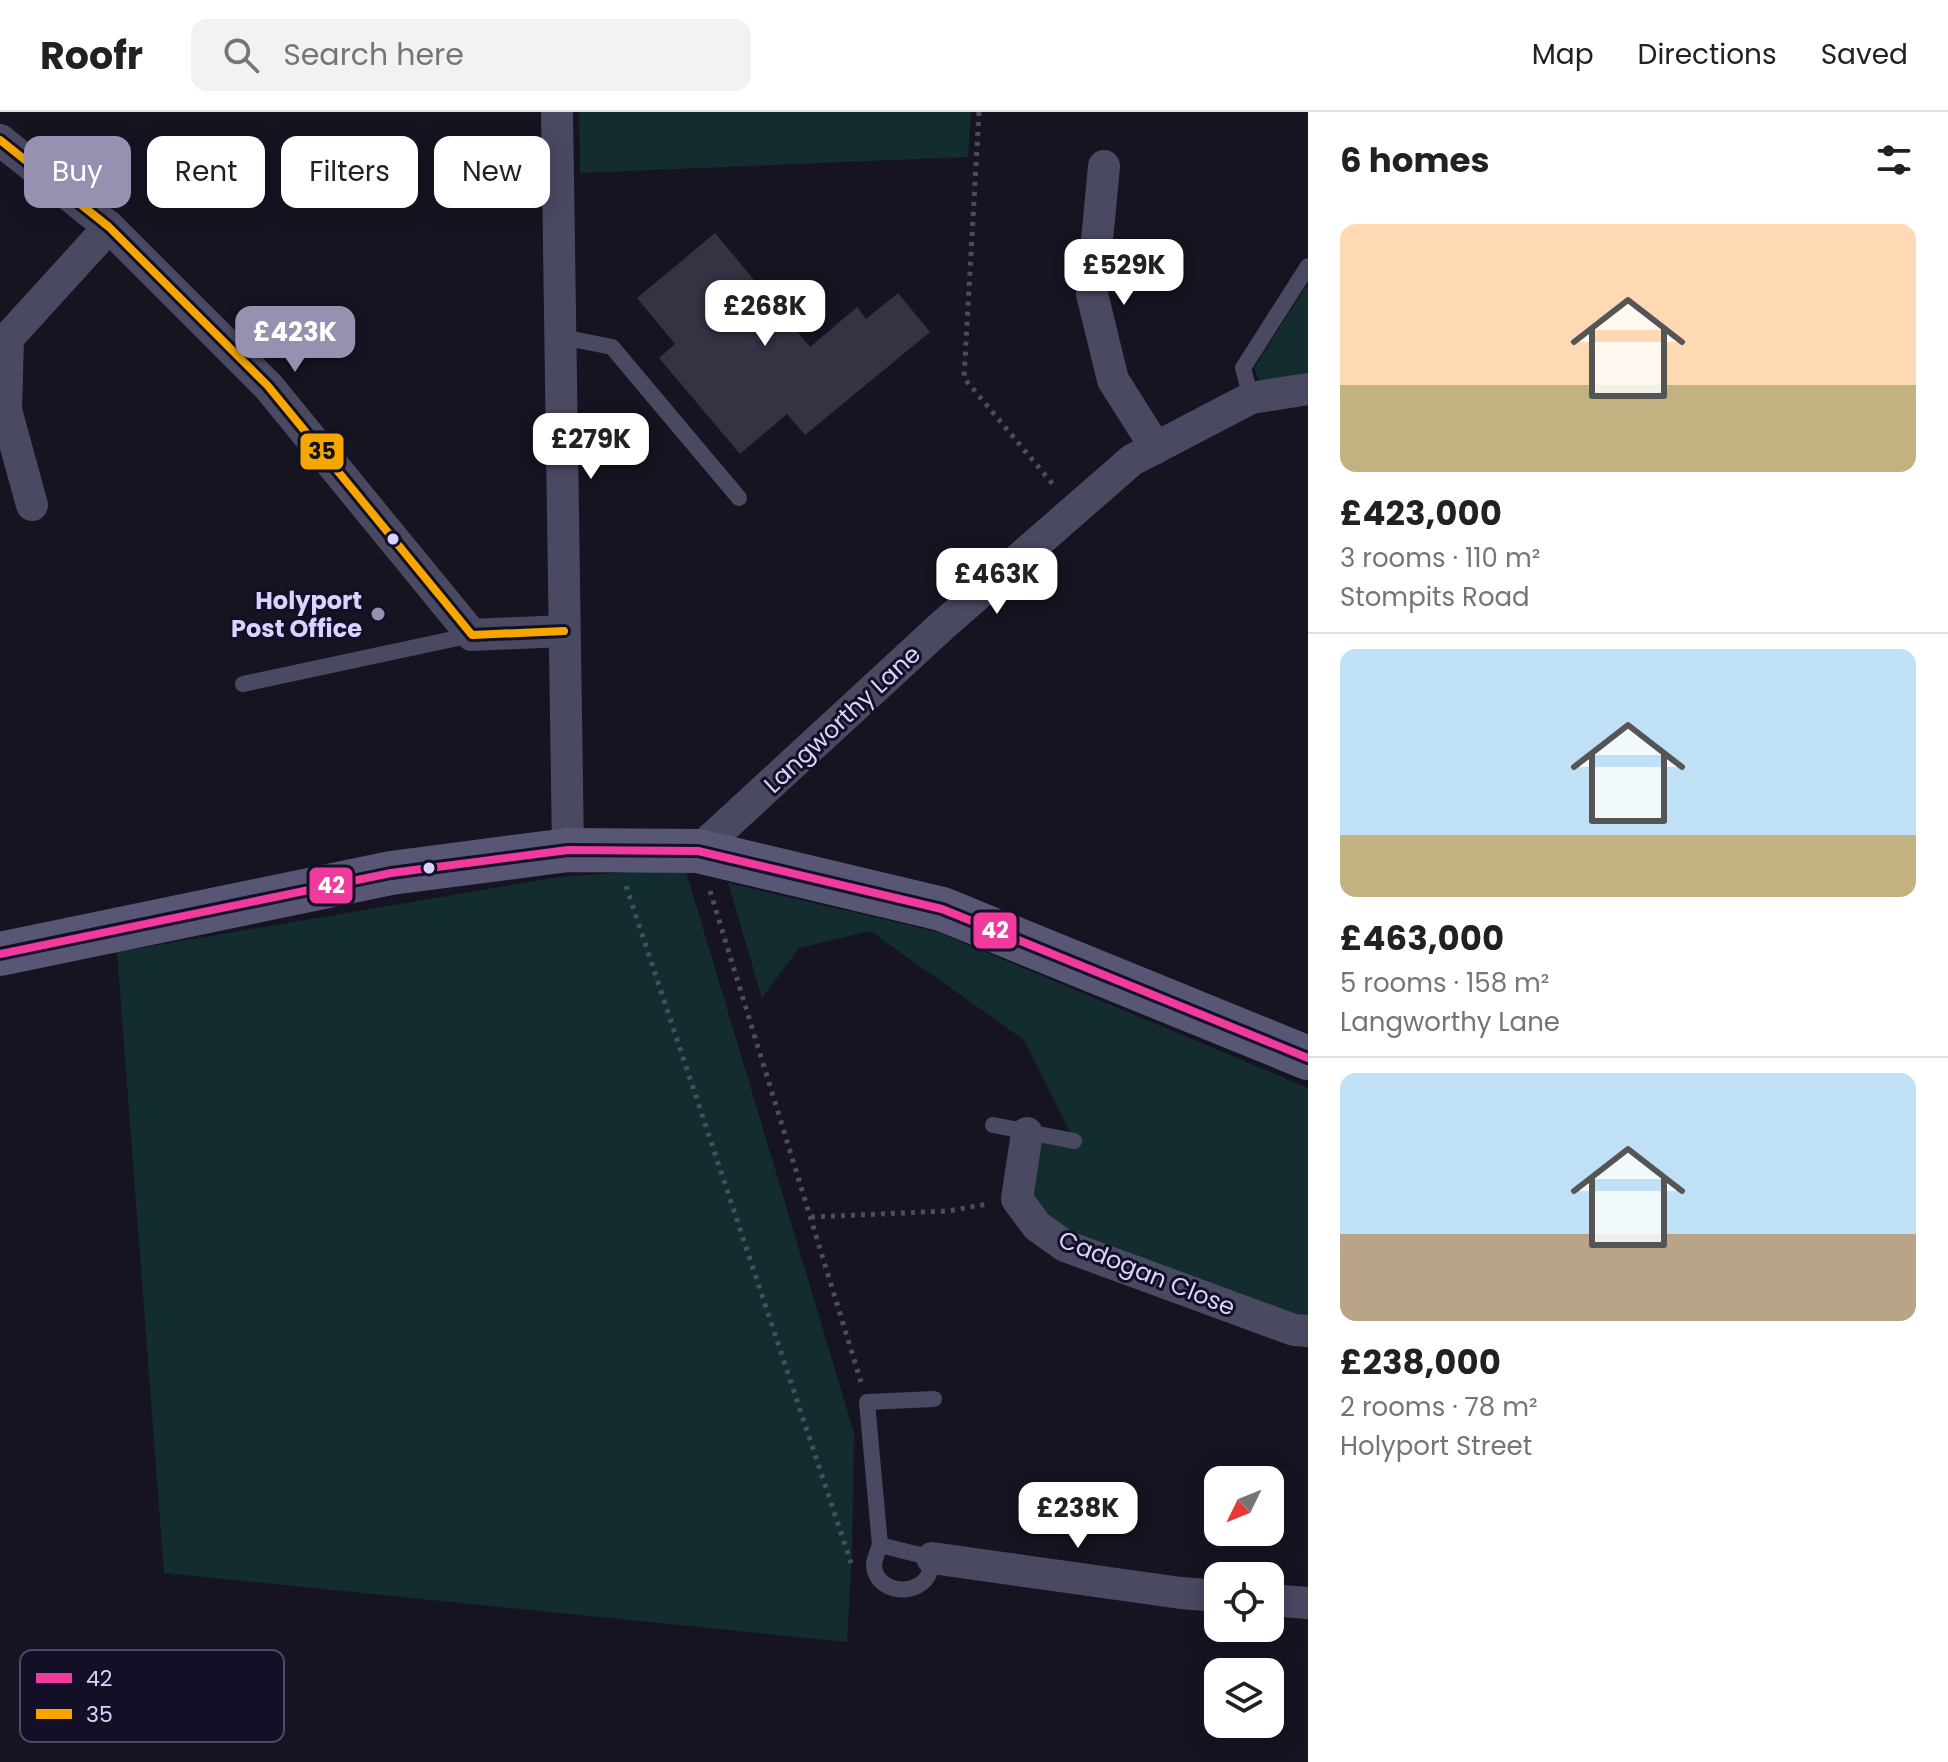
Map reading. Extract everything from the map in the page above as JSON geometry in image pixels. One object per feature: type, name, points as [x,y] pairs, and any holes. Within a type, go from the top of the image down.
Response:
[{"type":"street","points":[[557,112],[568,850]]},
{"type":"street","points":[[0,140],[109,227],[268,386],[472,635],[564,631]]},
{"type":"street","points":[[1104,166],[1092,294],[1113,380],[1156,448]]},
{"type":"street","points":[[32,505],[6,410],[4,335],[109,227]]},
{"type":"street","name":"Langworthy Lane","points":[[698,851],[943,625],[1132,460],[1251,398],[1308,389]]},
{"type":"street","points":[[0,954],[391,873],[568,850],[698,851],[942,909],[1308,1058]]},
{"type":"street","points":[[1017,1199],[1027,1133]]},
{"type":"street","name":"Cadogan Close","points":[[1017,1199],[1037,1226],[1065,1246],[1294,1330],[1308,1331]]},
{"type":"street","points":[[932,1558],[1204,1595]]},
{"type":"street","points":[[1284,1601],[1308,1603]]},
{"type":"lane","points":[[1251,398],[1243,368],[1308,266]]},
{"type":"lane","points":[[562,337],[612,347],[739,498]]},
{"type":"lane","points":[[243,684],[472,635]]},
{"type":"lane","points":[[993,1125],[1074,1141]]},
{"type":"lane","points":[[880,1545],[932,1558],[930,1572],[923,1583],[913,1589],[900,1590],[888,1586],[874,1566],[880,1545],[867,1402],[934,1399]]},
{"type":"path","points":[[979,112],[964,378],[1074,510]]},
{"type":"path","points":[[614,851],[851,1563],[874,1566]]},
{"type":"path","points":[[698,851],[867,1402]]},
{"type":"path","points":[[811,1217],[948,1211],[1017,1199]]},
{"type":"green space","points":[[579,112],[971,112],[968,157],[580,173]]},
{"type":"green space","points":[[1308,283],[1308,376],[1260,382],[1254,368]]},
{"type":"green space","points":[[685,868],[854,1433],[847,1642],[164,1573],[117,952],[558,877]]},
{"type":"green space","points":[[728,883],[938,932],[1308,1088],[1308,1331],[1065,1246],[1017,1199],[1027,1133],[1074,1140],[1024,1040],[870,931],[799,948],[762,998]]},
{"type":"building","points":[[715,233],[810,347],[857,307],[866,319],[898,293],[930,332],[805,435],[787,414],[740,454],[659,358],[675,344],[637,298]]},
{"type":"transit line","name":"35","points":[[0,140],[109,227],[268,386],[472,635],[564,631]]},
{"type":"transit line","name":"42","points":[[0,954],[391,873],[568,850],[698,851],[942,909],[1308,1058]]},
{"type":"place","name":"Holyport Post Office","points":[[378,614]]}]
